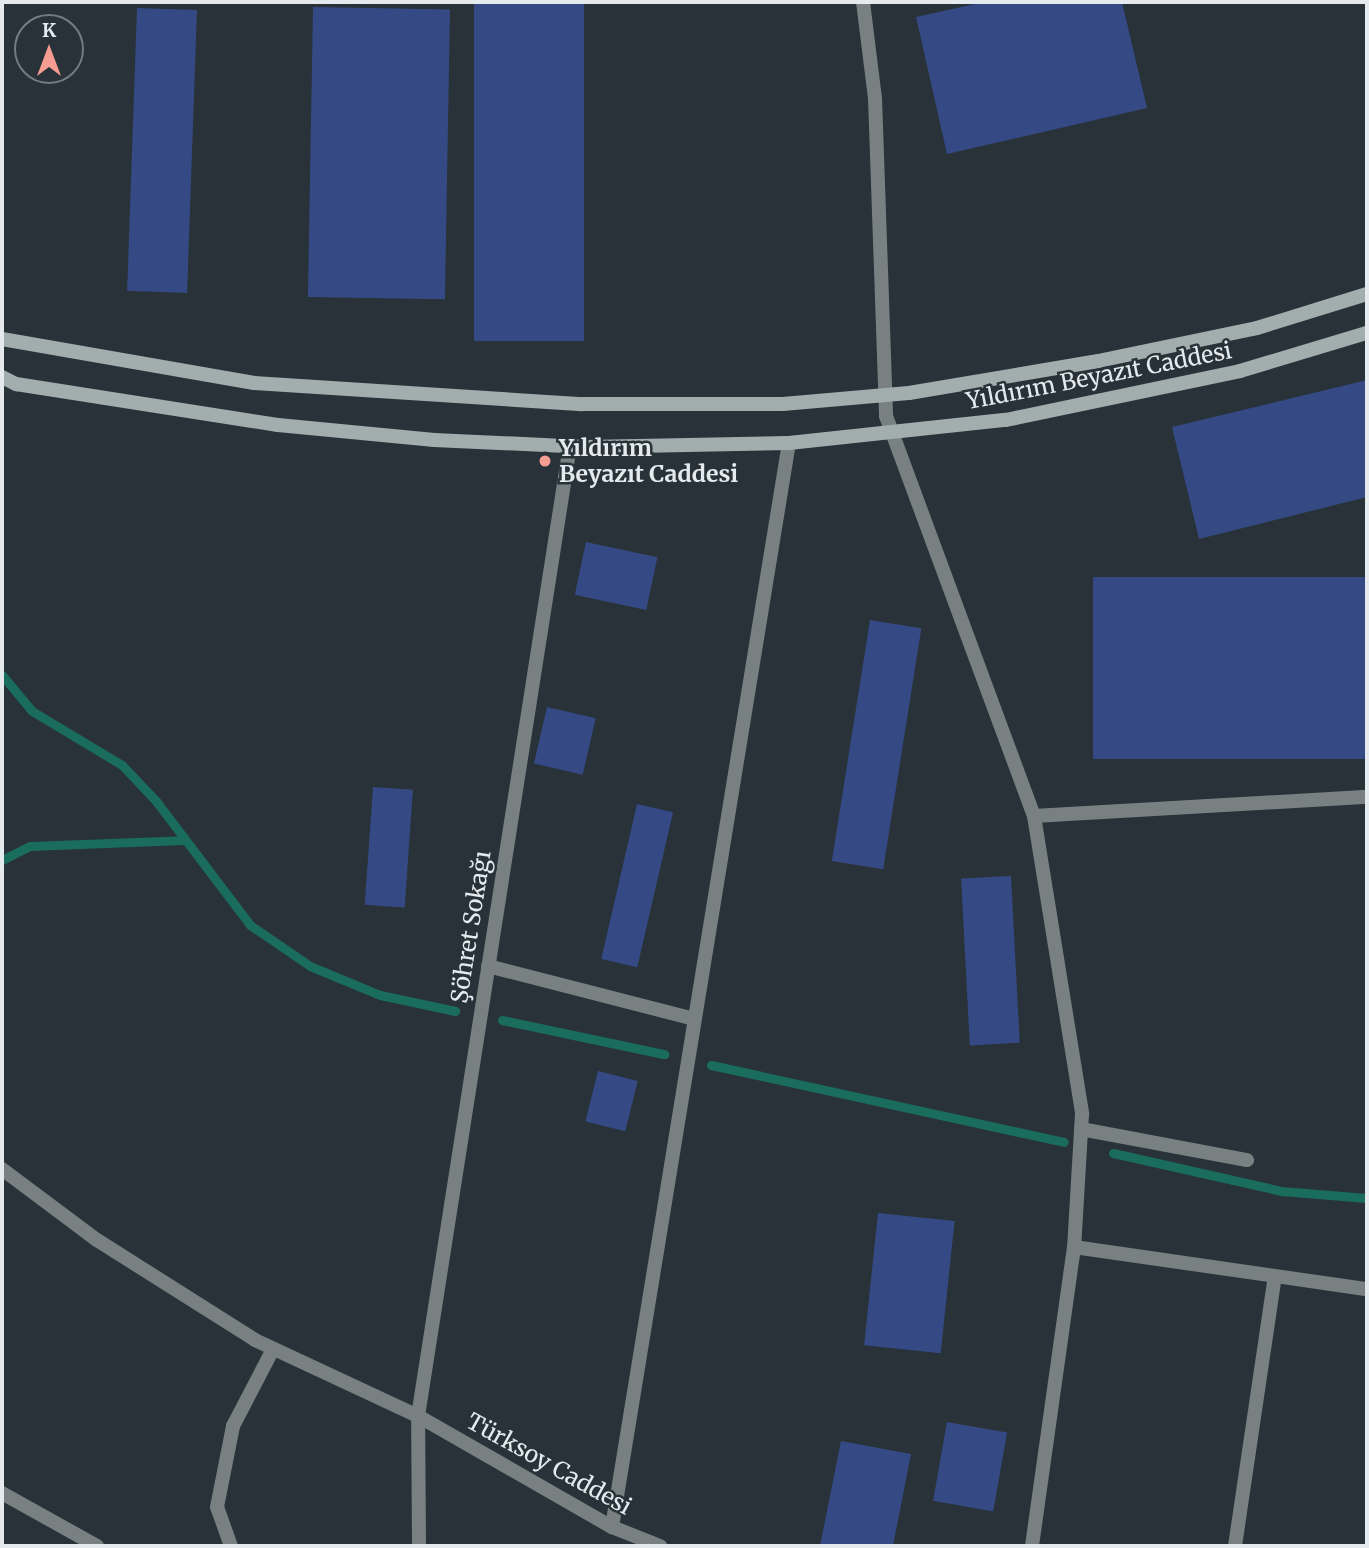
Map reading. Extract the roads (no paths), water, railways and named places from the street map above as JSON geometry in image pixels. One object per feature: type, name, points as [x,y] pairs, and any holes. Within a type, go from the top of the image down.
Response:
[{"type":"main road","points":[[2,339],[254,383],[582,404],[783,404],[886,395],[1085,363],[1244,330],[1367,294]]},
{"type":"main road","name":"Yıldırım Beyazıt Caddesi","points":[[2,377],[16,384],[278,425],[435,440],[570,445],[789,443],[893,435],[1006,420],[1240,371],[1367,333]]},
{"type":"street","points":[[863,2],[875,98],[886,395],[893,435],[1034,817],[1081,1129],[1074,1247],[1032,1546]]},
{"type":"street","points":[[612,1527],[789,443]]},
{"type":"street","name":"Şöhret Sokağı","points":[[419,1546],[418,1416],[570,445]]},
{"type":"street","points":[[1034,817],[1367,797]]},
{"type":"street","points":[[488,967],[694,1019]]},
{"type":"street","points":[[1081,1129],[1247,1160]]},
{"type":"street","name":"Türksoy Caddesi","points":[[2,1169],[97,1240],[273,1349],[418,1416],[612,1527],[660,1546]]},
{"type":"street","points":[[1074,1247],[1367,1289]]},
{"type":"street","points":[[1235,1546],[1275,1276]]},
{"type":"street","points":[[231,1546],[217,1507],[233,1426],[273,1349]]},
{"type":"street","points":[[2,1493],[97,1546]]},
{"type":"waterway","points":[[2,675],[32,711],[122,765],[156,801],[250,925],[310,966],[380,995],[455,1011]]},
{"type":"waterway","points":[[2,860],[30,846],[183,840]]},
{"type":"waterway","points":[[502,1020],[664,1054]]},
{"type":"waterway","points":[[711,1065],[1064,1142]]},
{"type":"waterway","points":[[1113,1153],[1281,1191],[1367,1198]]},
{"type":"place","name":"Yıldırım Beyazıt Caddesi","points":[[545,461]]}]
